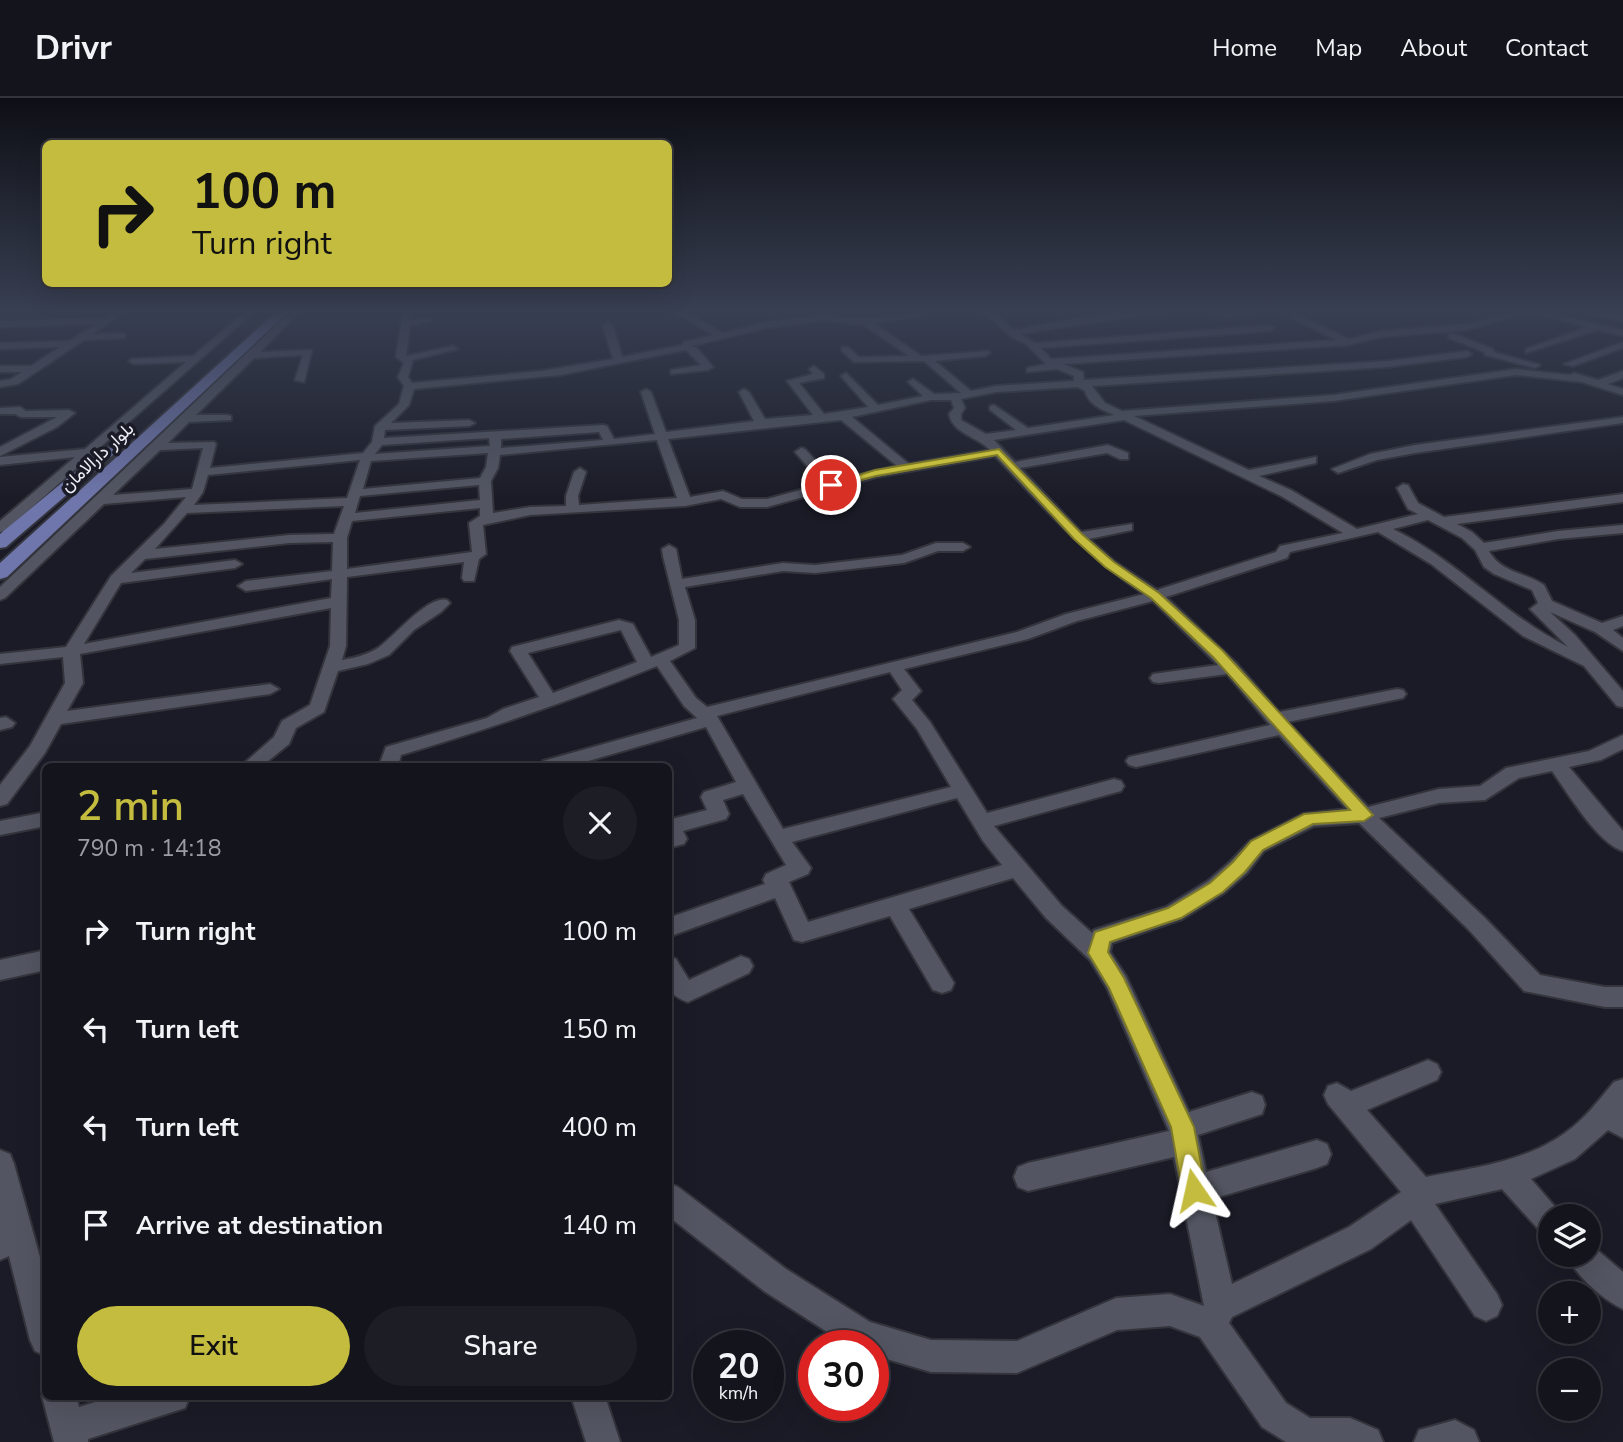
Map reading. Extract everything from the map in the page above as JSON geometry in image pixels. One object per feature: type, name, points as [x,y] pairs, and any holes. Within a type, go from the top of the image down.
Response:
[{"type":"main road","name":"بلوار دارالامان","points":[[0,543],[195,375]]},
{"type":"main road","name":"بلوار دارالامان","points":[[0,573],[214,375]]},
{"type":"street","points":[[0,384],[13,382],[25,375]]},
{"type":"street","points":[[0,528],[177,375]]},
{"type":"street","points":[[0,595],[232,375]]},
{"type":"street","points":[[300,380],[302,375]]},
{"type":"street","points":[[255,763],[282,740],[288,725],[318,708],[338,646],[340,538],[368,456],[378,435],[404,405],[409,386],[403,375]]},
{"type":"street","points":[[409,386],[528,375]]},
{"type":"street","points":[[819,375],[792,381],[821,418]]},
{"type":"street","points":[[940,375],[962,396]]},
{"type":"street","points":[[1079,375],[1079,383]]},
{"type":"street","points":[[1106,375],[1113,381]]},
{"type":"street","points":[[204,472],[495,446],[603,428],[610,443],[761,423],[843,416],[931,397],[962,396],[996,389],[1209,375]]},
{"type":"street","points":[[1120,414],[1333,398],[1497,375]]},
{"type":"street","points":[[1548,375],[1585,379]]},
{"type":"street","points":[[1569,375],[1623,392]]},
{"type":"street","points":[[1596,385],[1621,375]]},
{"type":"street","points":[[846,376],[876,408]]},
{"type":"street","points":[[913,382],[931,397]]},
{"type":"street","points":[[1079,383],[1090,389],[1091,395],[1101,405],[1286,493],[1355,534]]},
{"type":"street","points":[[646,392],[685,502]]},
{"type":"street","points":[[744,392],[761,423]]},
{"type":"street","points":[[962,396],[956,421],[963,428],[985,438],[1078,537],[1110,565],[1155,595],[1231,668],[1364,815],[1477,924],[1533,984],[1605,997],[1623,997]]},
{"type":"street","points":[[995,408],[1026,432]]},
{"type":"street","points":[[0,411],[20,410],[21,414],[69,413],[0,452]]},
{"type":"street","points":[[985,438],[1125,417],[1120,414]]},
{"type":"street","points":[[843,416],[907,468]]},
{"type":"street","points":[[186,419],[228,418]]},
{"type":"street","points":[[1338,469],[1374,457],[1415,449],[1623,420]]},
{"type":"street","points":[[378,435],[483,422]]},
{"type":"street","points":[[246,586],[479,554],[476,523],[487,510],[485,481],[495,446],[494,434],[378,435]]},
{"type":"street","points":[[0,441],[25,440]]},
{"type":"street","points":[[0,799],[38,750],[74,683],[71,651],[116,579],[185,509],[197,492],[210,444],[156,447]]},
{"type":"street","points":[[1014,466],[1108,449],[1124,456]]},
{"type":"street","points":[[0,461],[87,452]]},
{"type":"street","points":[[801,452],[831,485]]},
{"type":"street","points":[[346,518],[487,510],[573,510],[685,502],[723,495],[740,503],[767,503],[875,473],[999,452]]},
{"type":"street","points":[[1245,475],[1312,460]]},
{"type":"street","points":[[573,510],[572,496],[580,472]]},
{"type":"street","points":[[185,509],[354,497],[485,481]]},
{"type":"street","points":[[1403,488],[1413,506],[1467,536],[1481,548],[1489,564],[1499,571],[1530,582],[1539,589],[1546,604],[1601,629],[1623,646]]},
{"type":"street","points":[[102,500],[197,492]]},
{"type":"street","points":[[574,763],[797,688],[895,668],[1022,636],[1053,621],[1155,595],[1227,569],[1282,555],[1285,549],[1380,527],[1433,519],[1623,498]]},
{"type":"street","points":[[1078,537],[1127,527]]},
{"type":"street","points":[[1380,527],[1411,541],[1521,627],[1587,662]]},
{"type":"street","points":[[1481,548],[1558,535],[1623,528]]},
{"type":"street","points":[[139,555],[289,539],[340,538]]},
{"type":"street","points":[[152,543],[221,541],[233,544]]},
{"type":"street","points":[[678,584],[783,567],[815,569],[893,561],[936,548],[963,547]]},
{"type":"street","points":[[390,763],[393,751],[493,722],[548,698],[597,684],[687,648],[688,621],[674,578],[669,549]]},
{"type":"street","points":[[469,578],[472,557]]},
{"type":"street","points":[[116,579],[235,564]]},
{"type":"street","points":[[0,659],[71,651],[246,621],[337,602]]},
{"type":"street","points":[[332,667],[352,664],[389,647],[396,636],[417,620],[434,613],[442,603]]},
{"type":"street","points":[[1546,604],[1538,609],[1569,638],[1623,702]]},
{"type":"street","points":[[1601,629],[1623,621]]},
{"type":"street","points":[[548,698],[518,651],[619,625],[627,627],[653,661],[706,717],[778,838],[800,868],[774,880],[781,887],[802,933],[1016,870]]},
{"type":"street","points":[[895,668],[912,691],[902,699],[924,726],[990,836],[1054,912],[1098,953],[1117,984],[1183,1134],[1216,1316],[1274,1415],[1306,1434],[1350,1435],[1366,1442]]},
{"type":"street","points":[[1159,678],[1231,668]]},
{"type":"street","points":[[53,719],[270,689]]},
{"type":"street","points":[[1136,761],[1397,694]]},
{"type":"street","points":[[1098,953],[1102,937],[1174,913],[1216,887],[1239,867],[1257,846],[1310,819],[1364,815],[1428,798],[1485,793],[1513,773],[1594,756],[1623,741]]},
{"type":"street","points":[[1558,765],[1592,808],[1602,826],[1623,844]]},
{"type":"street","points":[[672,826],[719,814],[711,797],[748,785]]},
{"type":"street","points":[[982,822],[1114,786]]},
{"type":"street","points":[[778,838],[964,790]]},
{"type":"street","points":[[0,828],[42,820]]},
{"type":"street","points":[[672,927],[781,887]]},
{"type":"street","points":[[895,905],[942,983]]},
{"type":"street","points":[[0,970],[42,961]]},
{"type":"street","points":[[672,973],[681,989],[688,992],[741,966]]},
{"type":"street","points":[[1428,1072],[1342,1100],[1417,1196],[1486,1305]]},
{"type":"street","points":[[1028,1177],[1183,1134],[1252,1105]]},
{"type":"street","points":[[672,1200],[775,1280],[863,1336],[931,1356],[1017,1357],[1116,1314],[1170,1310],[1216,1316],[1360,1238],[1417,1196],[1508,1175],[1567,1148],[1618,1109]]},
{"type":"street","points":[[1194,1190],[1317,1154]]},
{"type":"street","points":[[0,1164],[10,1239],[42,1329]]},
{"type":"street","points":[[1508,1175],[1538,1208]]},
{"type":"street","points":[[1595,1267],[1623,1293]]},
{"type":"street","points":[[65,1422],[156,1400]]},
{"type":"street","points":[[589,1400],[603,1442]]},
{"type":"street","points":[[1431,1442],[1455,1437],[1462,1442]]},
{"type":"route","points":[[831,485],[875,473],[999,452],[1078,537],[1110,565],[1155,595],[1218,654],[1283,729],[1364,815],[1310,819],[1257,846],[1239,867],[1216,887],[1174,913],[1102,937],[1098,953],[1117,984],[1182,1127],[1194,1190]]}]
